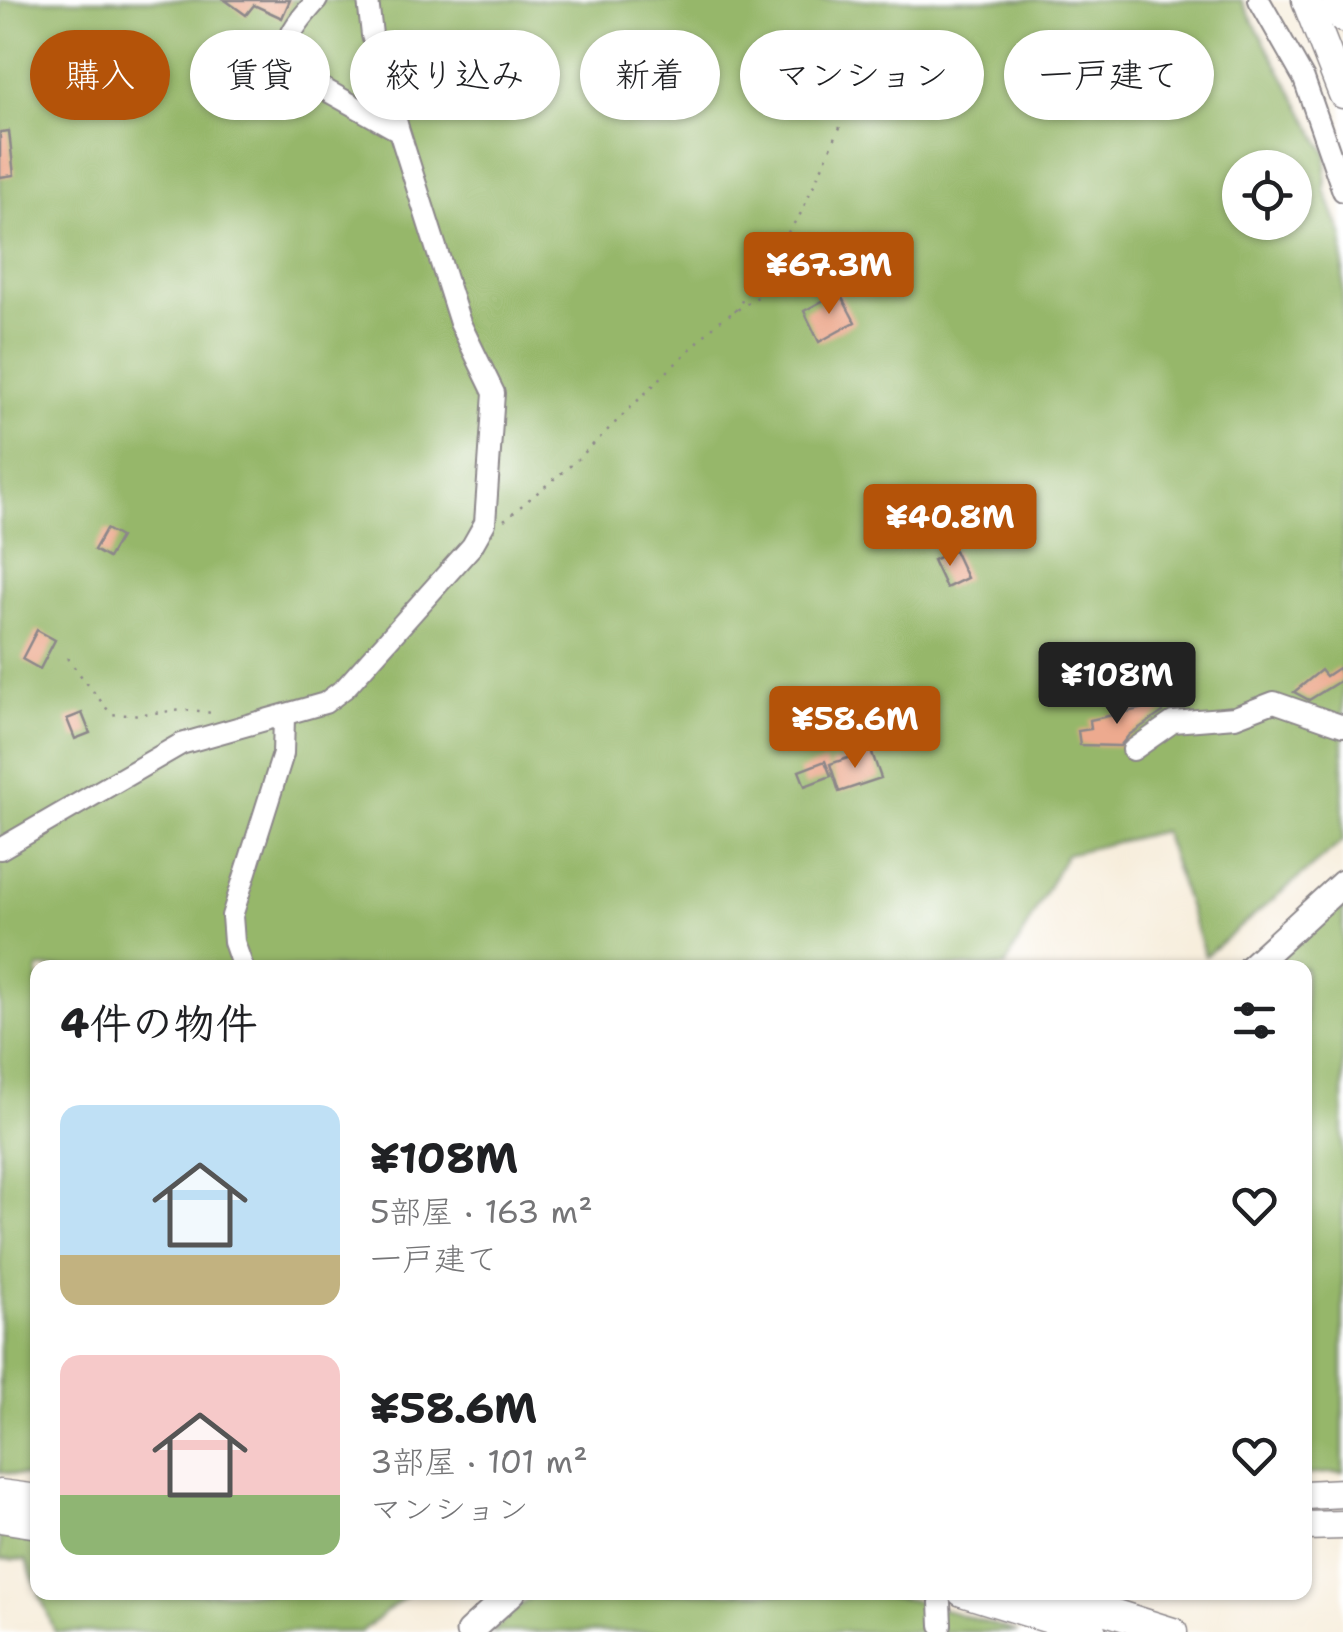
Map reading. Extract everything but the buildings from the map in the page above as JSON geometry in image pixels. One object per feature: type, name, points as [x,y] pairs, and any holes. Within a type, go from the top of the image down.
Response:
[{"type":"highway","points":[[1306,0],[1343,94]]},
{"type":"highway","points":[[1336,0],[1343,18]]},
{"type":"highway","points":[[1312,1495],[1343,1493]]},
{"type":"highway","points":[[0,1494],[30,1498]]},
{"type":"highway","points":[[0,1518],[30,1523]]},
{"type":"highway","points":[[1312,1526],[1343,1525]]},
{"type":"highway","points":[[963,1600],[1092,1632]]},
{"type":"highway","points":[[1072,1600],[1174,1632]]},
{"type":"main road","points":[[1259,960],[1343,883]]},
{"type":"main road","points":[[469,1632],[503,1600]]},
{"type":"street","points":[[317,0],[291,30],[286,46],[288,63],[299,76],[399,130]]},
{"type":"street","points":[[0,849],[181,744],[326,702],[345,688],[472,546],[485,523],[494,393],[460,324],[372,36],[368,0]]},
{"type":"street","points":[[1259,0],[1304,79],[1343,191]]},
{"type":"street","points":[[1133,750],[1172,722],[1235,717],[1274,702],[1343,726]]},
{"type":"street","points":[[240,960],[232,916],[283,754],[284,717]]},
{"type":"street","points":[[941,1625],[950,1600]]},
{"type":"path","points":[[734,312],[801,213],[842,120]]},
{"type":"path","points":[[502,522],[576,461],[718,322],[791,276],[846,278]]},
{"type":"path","points":[[67,658],[110,714],[143,717],[192,708],[249,724]]},
{"type":"green space","points":[[0,0],[1241,0],[1327,154],[1325,190],[1343,237],[1343,841],[1205,956],[1163,831],[1066,854],[1009,960],[30,960],[30,1477],[0,1472]]},
{"type":"green space","points":[[1343,905],[1343,1472],[1312,1474],[1312,960],[1274,960]]},
{"type":"green space","points":[[0,1529],[30,1531],[30,1571],[26,1560],[0,1559]]},
{"type":"green space","points":[[42,1600],[400,1600],[361,1632],[55,1632]]},
{"type":"green space","points":[[526,1600],[912,1600],[1018,1632],[492,1632]]}]
